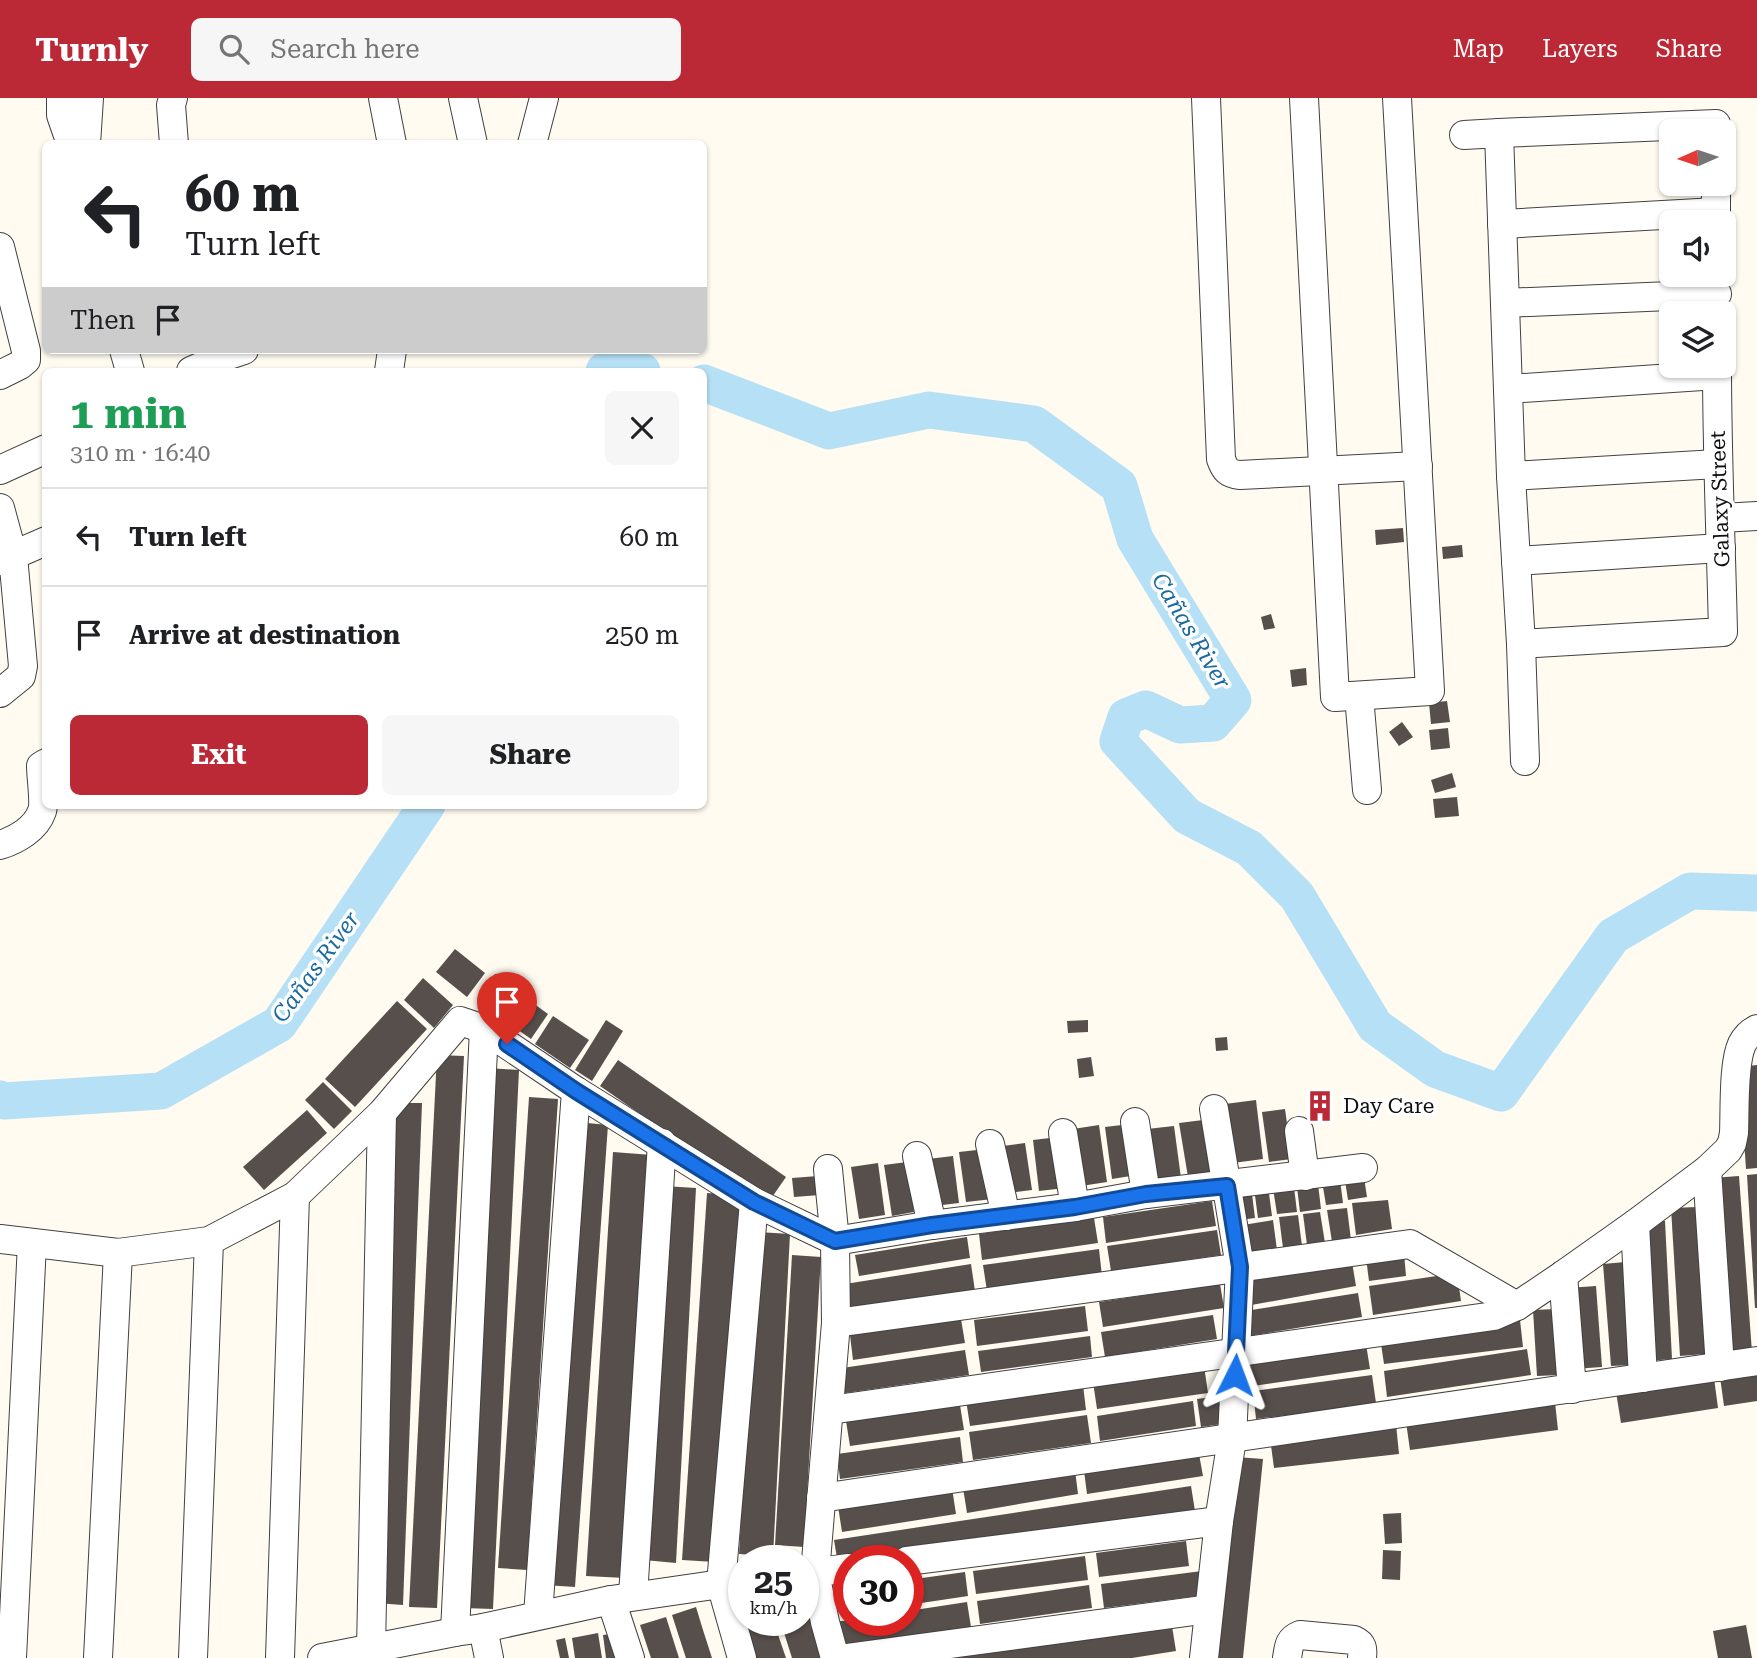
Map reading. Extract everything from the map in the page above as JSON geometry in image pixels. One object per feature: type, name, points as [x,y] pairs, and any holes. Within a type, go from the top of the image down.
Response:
[{"type":"street","points":[[61,98],[61,115],[70,140]]},
{"type":"street","points":[[86,140],[89,98]]},
{"type":"street","points":[[173,98],[174,140]]},
{"type":"street","points":[[383,98],[391,140]]},
{"type":"street","points":[[463,98],[472,140]]},
{"type":"street","points":[[533,140],[544,98]]},
{"type":"street","points":[[1206,98],[1221,459],[1225,469],[1231,474],[1418,466]]},
{"type":"street","points":[[1304,98],[1335,697],[1430,691],[1397,98]]},
{"type":"street","points":[[1464,135],[1717,118]]},
{"type":"street","points":[[1499,133],[1511,476],[1525,761]]},
{"type":"street","points":[[1502,224],[1659,219]]},
{"type":"street","points":[[0,247],[26,359],[0,375]]},
{"type":"street","points":[[1505,303],[1717,294]]},
{"type":"street","points":[[197,368],[225,354]]},
{"type":"street","points":[[1508,389],[1659,375]]},
{"type":"street","name":"Galaxy Street","points":[[1521,643],[1723,632],[1717,378]]},
{"type":"street","points":[[0,470],[42,451]]},
{"type":"street","points":[[1511,476],[1717,464]]},
{"type":"street","points":[[0,508],[23,666],[21,676],[0,693]]},
{"type":"street","points":[[1721,518],[1757,516]]},
{"type":"street","points":[[6,559],[42,543]]},
{"type":"street","points":[[1516,561],[1721,548]]},
{"type":"street","points":[[1359,696],[1367,790]]},
{"type":"street","points":[[42,765],[42,788]]},
{"type":"street","points":[[0,845],[15,840],[33,826],[43,809]]},
{"type":"street","points":[[0,1240],[118,1253],[209,1241],[295,1196],[382,1113],[460,1021],[484,1029],[576,1091],[754,1202],[835,1241],[932,1225],[1075,1207],[1146,1194],[1363,1168]]},
{"type":"street","points":[[830,1410],[1493,1316],[1517,1306],[1563,1275],[1707,1170],[1728,1150],[1734,1133],[1737,1058],[1742,1043],[1757,1028]]},
{"type":"street","points":[[455,1632],[484,1029]]},
{"type":"street","points":[[538,1615],[576,1091]]},
{"type":"street","points":[[1204,1658],[1219,1521],[1233,1439],[1240,1267],[1214,1109]]},
{"type":"street","points":[[382,1113],[389,1650]]},
{"type":"street","points":[[1135,1122],[1146,1194]]},
{"type":"street","points":[[1299,1131],[1305,1176]]},
{"type":"street","points":[[1063,1133],[1075,1207]]},
{"type":"street","points":[[630,1658],[622,1598],[662,1143]]},
{"type":"street","points":[[990,1144],[1006,1216]]},
{"type":"street","points":[[917,1156],[932,1225]]},
{"type":"street","points":[[814,1545],[830,1410],[836,1323],[835,1241],[828,1169]]},
{"type":"street","points":[[1707,1170],[1720,1367]]},
{"type":"street","points":[[280,1658],[295,1196]]},
{"type":"street","points":[[742,1658],[721,1584],[754,1202]]},
{"type":"street","points":[[1635,1224],[1643,1378]]},
{"type":"street","points":[[193,1658],[209,1241]]},
{"type":"street","points":[[12,1658],[32,1243]]},
{"type":"street","points":[[836,1323],[1410,1244],[1517,1306]]},
{"type":"street","points":[[98,1658],[118,1253]]},
{"type":"street","points":[[1563,1275],[1572,1389]]},
{"type":"street","points":[[821,1498],[1757,1361]]},
{"type":"street","points":[[924,1559],[1219,1521]]},
{"type":"street","points":[[322,1658],[389,1650],[455,1632],[483,1629],[622,1598],[721,1584]]},
{"type":"street","points":[[819,1604],[835,1658]]},
{"type":"street","points":[[846,1658],[1209,1609]]},
{"type":"street","points":[[483,1629],[489,1658]]},
{"type":"street","points":[[1287,1658],[1289,1642],[1300,1635],[1354,1640],[1363,1647],[1363,1658]]},
{"type":"building","points":[[1403,528],[1404,542],[1376,545],[1375,530]]},
{"type":"building","points":[[1462,545],[1463,557],[1443,559],[1442,547]]},
{"type":"building","points":[[1271,614],[1275,628],[1264,630],[1261,617]]},
{"type":"building","points":[[1306,668],[1307,685],[1292,687],[1290,670]]},
{"type":"building","points":[[1447,701],[1450,722],[1431,724],[1429,703]]},
{"type":"building","points":[[1402,722],[1413,737],[1399,746],[1389,732]]},
{"type":"building","points":[[1448,728],[1450,748],[1431,750],[1429,730]]},
{"type":"building","points":[[1452,773],[1456,787],[1435,793],[1431,780]]},
{"type":"building","points":[[1457,797],[1459,816],[1435,818],[1433,799]]},
{"type":"building","points":[[455,949],[485,973],[467,997],[436,972]]},
{"type":"building","points":[[495,974],[511,985],[492,1010],[477,999]]},
{"type":"building","points":[[423,978],[453,1005],[434,1028],[404,1000]]},
{"type":"building","points":[[515,990],[548,1014],[531,1039],[497,1015]]},
{"type":"building","points":[[397,1001],[427,1029],[355,1107],[325,1079]]},
{"type":"building","points":[[553,1016],[589,1040],[570,1068],[535,1044]]},
{"type":"building","points":[[606,1020],[623,1031],[592,1081],[575,1070]]},
{"type":"building","points":[[1088,1020],[1088,1032],[1068,1033],[1067,1021]]},
{"type":"building","points":[[1227,1037],[1228,1050],[1216,1051],[1215,1038]]},
{"type":"building","points":[[437,1055],[464,1056],[437,1608],[409,1607]]},
{"type":"building","points":[[1091,1057],[1094,1076],[1079,1078],[1077,1059]]},
{"type":"building","points":[[618,1060],[786,1177],[768,1203],[600,1086]]},
{"type":"building","points":[[1757,1065],[1757,1168],[1746,1169],[1739,1067]]},
{"type":"building","points":[[488,1068],[519,1070],[493,1609],[463,1608]]},
{"type":"building","points":[[323,1082],[352,1111],[334,1129],[305,1100]]},
{"type":"building","name":"Day Care","points":[[1327,1093],[1331,1115],[1311,1118],[1309,1096]]},
{"type":"building","points":[[529,1097],[558,1099],[527,1570],[498,1568]]},
{"type":"building","points":[[1256,1100],[1263,1159],[1233,1163],[1225,1104]]},
{"type":"building","points":[[395,1103],[422,1103],[403,1605],[376,1603]]},
{"type":"building","points":[[1285,1109],[1292,1159],[1269,1162],[1262,1112]]},
{"type":"building","points":[[307,1110],[327,1133],[264,1190],[243,1167]]},
{"type":"building","points":[[1203,1120],[1211,1173],[1188,1177],[1179,1123]]},
{"type":"building","points":[[577,1122],[608,1125],[575,1587],[545,1585]]},
{"type":"building","points":[[1130,1124],[1137,1175],[1112,1179],[1105,1127]]},
{"type":"building","points":[[1099,1125],[1107,1182],[1081,1186],[1073,1129]]},
{"type":"building","points":[[1174,1126],[1181,1178],[1153,1182],[1147,1129]]},
{"type":"building","points":[[1058,1137],[1065,1188],[1039,1191],[1033,1140]]},
{"type":"building","points":[[1025,1143],[1032,1190],[1009,1193],[1003,1146]]},
{"type":"building","points":[[986,1149],[993,1199],[966,1202],[959,1152]]},
{"type":"building","points":[[613,1152],[652,1155],[625,1578],[586,1576]]},
{"type":"building","points":[[953,1156],[959,1203],[934,1206],[928,1159]]},
{"type":"building","points":[[907,1162],[914,1212],[892,1216],[884,1165]]},
{"type":"building","points":[[878,1163],[885,1215],[859,1219],[851,1167]]},
{"type":"building","points":[[1363,1171],[1367,1197],[1348,1200],[1344,1174]]},
{"type":"building","points":[[1339,1172],[1343,1203],[1326,1205],[1321,1175]]},
{"type":"building","points":[[1757,1174],[1757,1308],[1755,1308],[1747,1175]]},
{"type":"building","points":[[818,1176],[820,1195],[794,1197],[792,1178]]},
{"type":"building","points":[[1317,1176],[1321,1209],[1300,1212],[1296,1179]]},
{"type":"building","points":[[1739,1176],[1752,1352],[1725,1354],[1712,1178]]},
{"type":"building","points":[[1293,1179],[1297,1212],[1277,1214],[1272,1182]]},
{"type":"building","points":[[664,1186],[696,1188],[676,1563],[644,1560]]},
{"type":"building","points":[[1251,1186],[1255,1218],[1240,1220],[1235,1188]]},
{"type":"building","points":[[1268,1186],[1272,1216],[1258,1218],[1254,1188]]},
{"type":"building","points":[[707,1193],[740,1195],[715,1562],[682,1560]]},
{"type":"building","points":[[1388,1200],[1392,1229],[1356,1235],[1352,1203]]},
{"type":"building","points":[[1212,1201],[1216,1226],[1106,1243],[1103,1217]]},
{"type":"building","points":[[1697,1207],[1705,1354],[1680,1356],[1671,1208]]},
{"type":"building","points":[[1347,1208],[1351,1240],[1332,1242],[1327,1210]]},
{"type":"building","points":[[1320,1212],[1325,1243],[1307,1245],[1303,1214]]},
{"type":"building","points":[[1298,1215],[1302,1246],[1283,1248],[1279,1217]]},
{"type":"building","points":[[1094,1218],[1098,1243],[982,1260],[979,1234]]},
{"type":"building","points":[[1273,1220],[1277,1250],[1247,1255],[1243,1225]]},
{"type":"building","points":[[1665,1221],[1672,1359],[1647,1361],[1640,1222]]},
{"type":"building","points":[[1217,1230],[1221,1255],[1111,1271],[1107,1246]]},
{"type":"building","points":[[757,1232],[790,1234],[774,1545],[740,1545]]},
{"type":"building","points":[[967,1237],[970,1258],[859,1276],[855,1255]]},
{"type":"building","points":[[1099,1249],[1102,1276],[987,1291],[983,1265]]},
{"type":"building","points":[[1404,1253],[1406,1276],[1369,1281],[1366,1258]]},
{"type":"building","points":[[792,1255],[821,1257],[804,1545],[775,1545]]},
{"type":"building","points":[[1351,1256],[1356,1286],[1246,1306],[1241,1276]]},
{"type":"building","points":[[1625,1262],[1633,1365],[1611,1366],[1603,1264]]},
{"type":"building","points":[[971,1264],[975,1291],[849,1311],[845,1284]]},
{"type":"building","points":[[1457,1273],[1461,1301],[1373,1315],[1369,1286]]},
{"type":"building","points":[[1220,1284],[1224,1308],[1103,1327],[1099,1302]]},
{"type":"building","points":[[1596,1286],[1602,1367],[1573,1369],[1568,1288]]},
{"type":"building","points":[[1358,1293],[1362,1317],[1249,1336],[1245,1311]]},
{"type":"building","points":[[1085,1306],[1088,1331],[977,1346],[974,1320]]},
{"type":"building","points":[[1556,1309],[1559,1375],[1537,1376],[1533,1310]]},
{"type":"building","points":[[1213,1315],[1217,1339],[1105,1357],[1101,1332]]},
{"type":"building","points":[[961,1319],[965,1343],[853,1360],[850,1335]]},
{"type":"building","points":[[1520,1320],[1523,1347],[1384,1364],[1380,1337]]},
{"type":"building","points":[[1090,1336],[1092,1357],[981,1372],[978,1351]]},
{"type":"building","points":[[1366,1344],[1370,1369],[1253,1386],[1249,1361]]},
{"type":"building","points":[[1527,1349],[1531,1375],[1387,1397],[1384,1371]]},
{"type":"building","points":[[965,1350],[969,1375],[845,1393],[842,1368]]},
{"type":"building","points":[[1204,1366],[1208,1393],[1097,1409],[1093,1382]]},
{"type":"building","points":[[1757,1371],[1757,1401],[1724,1406],[1720,1377]]},
{"type":"building","points":[[1372,1375],[1376,1403],[1256,1419],[1253,1391]]},
{"type":"building","points":[[1714,1378],[1718,1408],[1621,1423],[1616,1392]]},
{"type":"building","points":[[1083,1385],[1086,1410],[970,1426],[966,1400]]},
{"type":"building","points":[[1218,1396],[1222,1424],[1201,1427],[1197,1399]]},
{"type":"building","points":[[1193,1401],[1196,1426],[1100,1441],[1097,1416]]},
{"type":"building","points":[[1555,1402],[1558,1430],[1410,1450],[1406,1422]]},
{"type":"building","points":[[960,1405],[964,1430],[850,1446],[846,1421]]},
{"type":"building","points":[[1087,1415],[1091,1443],[973,1460],[969,1432]]},
{"type":"building","points":[[1396,1424],[1399,1454],[1274,1468],[1270,1438]]},
{"type":"building","points":[[960,1437],[963,1462],[840,1479],[837,1454]]},
{"type":"building","points":[[1199,1454],[1203,1476],[1087,1494],[1084,1471]]},
{"type":"building","points":[[1236,1457],[1263,1459],[1243,1658],[1216,1658]]},
{"type":"building","points":[[1075,1470],[1078,1494],[967,1513],[963,1488]]},
{"type":"building","points":[[1191,1486],[1195,1511],[924,1551],[924,1545],[835,1545],[834,1540]]},
{"type":"building","points":[[952,1488],[956,1514],[842,1532],[838,1506]]},
{"type":"building","points":[[1401,1513],[1402,1543],[1385,1544],[1383,1514]]},
{"type":"building","points":[[1186,1541],[1189,1566],[1099,1577],[1096,1553]]},
{"type":"building","points":[[1383,1550],[1401,1551],[1400,1580],[1382,1579]]},
{"type":"building","points":[[1085,1556],[1088,1580],[976,1594],[973,1571]]},
{"type":"building","points":[[1202,1571],[1205,1595],[1104,1608],[1101,1584]]},
{"type":"building","points":[[965,1572],[968,1596],[924,1603],[924,1578]]},
{"type":"building","points":[[1089,1585],[1092,1608],[980,1624],[977,1601]]},
{"type":"building","points":[[967,1602],[971,1627],[924,1634],[924,1609]]},
{"type":"building","points":[[696,1607],[712,1658],[686,1658],[672,1615]]},
{"type":"building","points":[[666,1617],[679,1658],[651,1658],[640,1625]]},
{"type":"building","points":[[1171,1620],[1176,1651],[1132,1658],[943,1658]]},
{"type":"building","points":[[1746,1625],[1752,1658],[1718,1658],[1713,1631]]},
{"type":"building","points":[[598,1633],[602,1658],[575,1658],[572,1638]]},
{"type":"building","points":[[612,1634],[616,1658],[606,1658],[603,1635]]},
{"type":"building","points":[[745,1636],[778,1636],[786,1658],[752,1658]]},
{"type":"building","points":[[785,1636],[817,1636],[824,1658],[792,1658]]},
{"type":"building","points":[[842,1636],[911,1636],[844,1646]]},
{"type":"building","points":[[565,1638],[569,1658],[560,1658],[556,1640]]},
{"type":"waterway","name":"Cañas River","points":[[608,368],[618,368]]},
{"type":"waterway","name":"Cañas River","points":[[707,384],[829,431],[929,410],[1034,424],[1119,486],[1135,539],[1233,700],[1213,723],[1180,725],[1146,709],[1126,717],[1118,741],[1187,816],[1249,848],[1297,896],[1375,1026],[1435,1069],[1501,1093],[1613,936],[1690,891],[1757,893]]},
{"type":"waterway","name":"Cañas River","points":[[0,1099],[4,1101],[161,1091],[279,1024],[424,809]]},
{"type":"place","name":"Day Care","points":[[1320,1106]]},
{"type":"route","points":[[507,1044],[576,1091],[754,1202],[835,1241],[932,1225],[1075,1207],[1146,1194],[1227,1186],[1240,1267],[1235,1375]]}]
